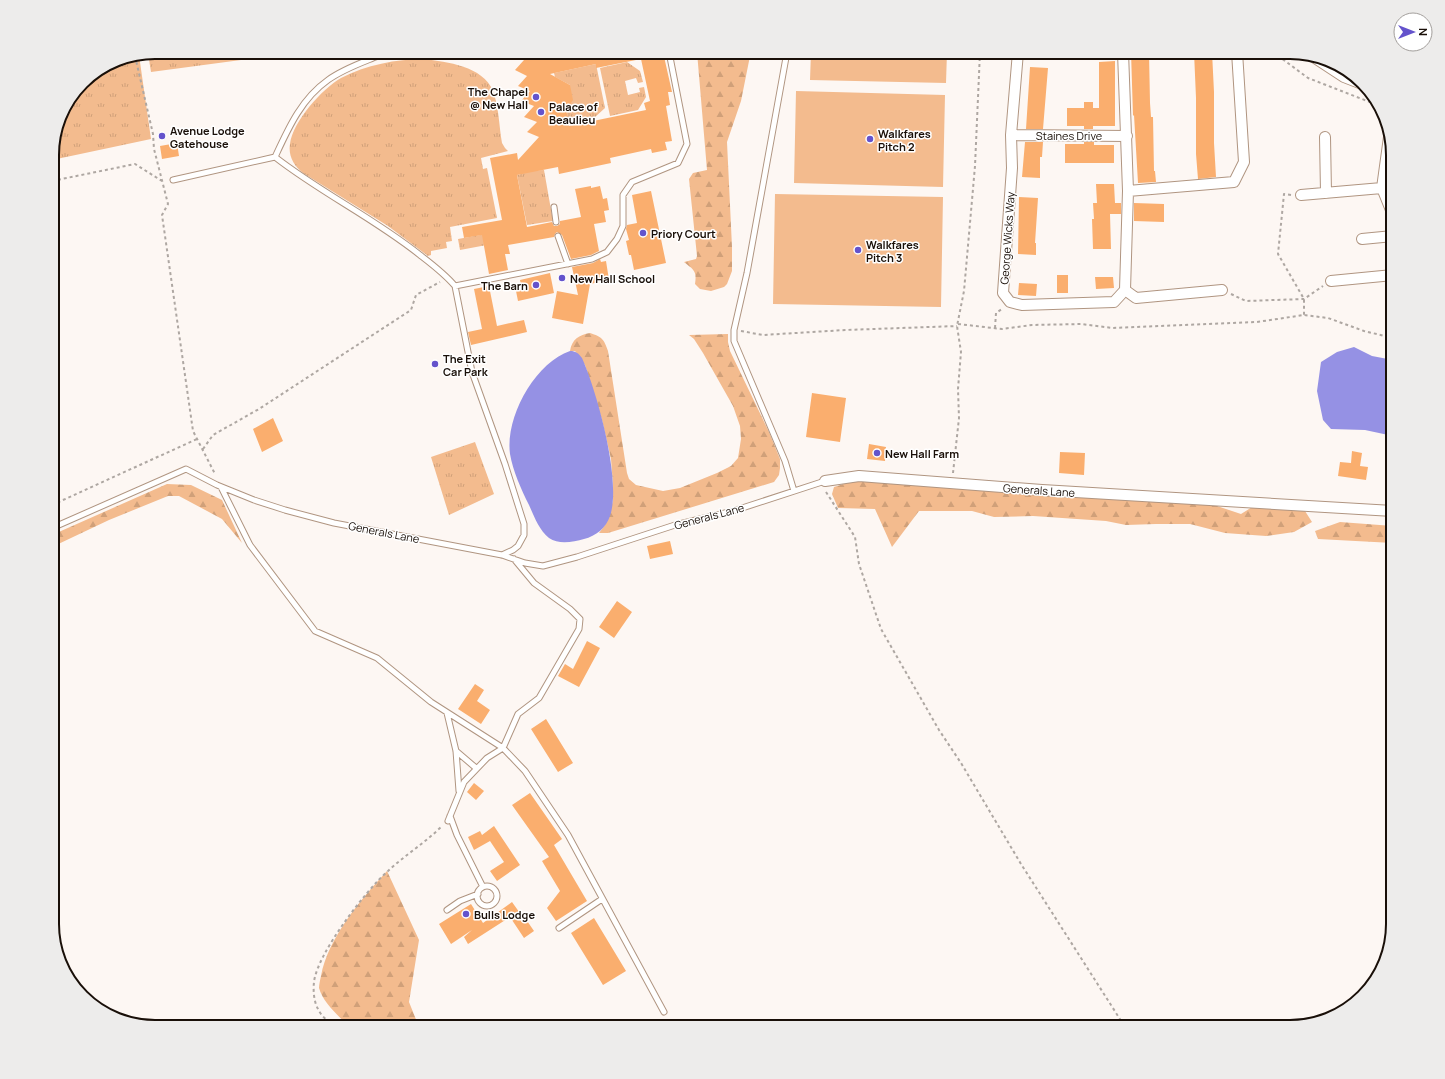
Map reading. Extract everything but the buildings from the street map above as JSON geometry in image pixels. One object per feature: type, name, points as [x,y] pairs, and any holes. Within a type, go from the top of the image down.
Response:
[{"type":"street","name":"George Wicks Way","points":[[1010,302],[1003,293],[1012,168],[1011,135],[1017,59]]},
{"type":"street","points":[[1010,302],[1022,305],[1114,302],[1124,290],[1128,191],[1123,59]]},
{"type":"street","points":[[1128,191],[1234,182],[1244,162],[1237,59]]},
{"type":"street","points":[[1331,69],[1347,78]]},
{"type":"street","name":"Staines Drive","points":[[1011,135],[1127,136]]},
{"type":"street","points":[[1325,137],[1326,193]]},
{"type":"street","points":[[1386,159],[1382,188],[1386,198]]},
{"type":"street","points":[[1301,195],[1386,188]]},
{"type":"street","points":[[1362,240],[1386,237]]},
{"type":"street","points":[[1330,281],[1386,276]]},
{"type":"street","points":[[1124,290],[1136,298],[1222,290]]},
{"type":"street","name":"Generals Lane","points":[[822,482],[859,476],[952,484],[1386,511]]},
{"type":"lane","points":[[173,180],[275,157],[292,121],[304,103],[317,89],[342,71],[371,59]]},
{"type":"lane","points":[[455,286],[592,259],[606,252],[617,239],[623,226],[623,195],[632,182],[678,163],[687,144],[670,59]]},
{"type":"lane","points":[[786,59],[747,273],[734,330],[734,341],[786,461],[794,491]]},
{"type":"lane","points":[[275,157],[296,174],[400,239],[447,277],[455,286],[472,372],[505,464],[524,524],[524,535],[518,546],[502,555]]},
{"type":"lane","points":[[554,208],[556,222]]},
{"type":"lane","points":[[558,236],[568,264]]},
{"type":"lane","name":"Generals Lane","points":[[59,525],[186,469],[221,487],[254,500],[334,523],[502,555],[513,558],[525,564],[543,566],[577,557],[675,525],[733,511],[822,482]]},
{"type":"lane","points":[[221,487],[250,545],[315,630],[377,658],[431,702],[503,748],[525,770],[564,829],[664,1012]]},
{"type":"lane","points":[[448,822],[464,782],[487,758],[503,748],[518,714],[539,698],[580,629],[580,619],[570,609],[534,583],[513,558]]},
{"type":"lane","points":[[447,713],[456,751],[459,792]]},
{"type":"lane","points":[[456,751],[476,768]]},
{"type":"lane","points":[[450,816],[457,835],[483,887]]},
{"type":"lane","points":[[447,910],[460,901],[478,894],[483,887],[490,886],[496,891],[497,898],[490,905],[484,905],[479,900],[478,894]]},
{"type":"lane","points":[[559,928],[602,899]]},
{"type":"path","points":[[952,484],[959,418],[958,388],[961,352],[958,325],[964,291],[975,166],[980,59]]},
{"type":"path","points":[[1282,59],[1308,78],[1369,102]]},
{"type":"path","points":[[137,61],[153,134],[154,149],[168,204],[162,216],[192,432],[203,449],[221,487]]},
{"type":"path","points":[[59,180],[135,164],[163,182]]},
{"type":"path","points":[[1301,195],[1284,194],[1278,254],[1304,299],[1304,315]]},
{"type":"path","points":[[203,449],[213,435],[259,409],[411,310],[416,295],[442,281]]},
{"type":"path","points":[[1222,290],[1246,301],[1304,299],[1330,281]]},
{"type":"path","points":[[994,328],[996,313],[1010,302]]},
{"type":"path","points":[[734,330],[763,335],[958,325],[1002,329],[1032,325],[1080,324],[1113,328],[1257,322],[1304,315],[1328,318],[1364,331],[1386,336]]},
{"type":"path","points":[[59,502],[197,439]]},
{"type":"path","points":[[822,482],[855,537],[859,564],[882,629],[939,730],[961,763],[1020,864],[1120,1020]]},
{"type":"path","points":[[327,1020],[318,1010],[314,996],[314,982],[317,970],[328,946],[367,893],[388,871],[428,840],[448,822]]},
{"type":"green space","points":[[149,59],[248,59],[151,72]]},
{"type":"green space","points":[[424,59],[463,67],[481,76],[488,83],[493,91],[497,103],[502,143],[508,151],[481,158],[483,169],[487,168],[497,218],[450,227],[452,241],[446,242],[447,248],[431,251],[431,255],[428,256],[388,226],[303,173],[292,160],[290,153],[292,135],[302,116],[317,98],[333,83],[351,73],[371,66],[403,60]]},
{"type":"green space","points":[[698,59],[749,59],[741,101],[727,142],[732,271],[727,284],[724,287],[711,291],[700,289],[695,284],[696,276],[694,271],[684,262],[696,259],[697,256],[689,179],[693,173],[707,170]]},
{"type":"green space","points":[[811,59],[947,59],[946,83],[810,80]]},
{"type":"green space","points":[[140,60],[151,139],[59,159],[62,130],[66,118],[75,102],[87,87],[102,75],[118,66],[130,62]]},
{"type":"green space","points":[[627,62],[640,71],[643,82],[638,83],[636,78],[625,81],[628,95],[640,92],[639,88],[644,87],[646,97],[638,110],[610,116],[600,68]]},
{"type":"green space","points":[[596,64],[605,108],[594,118],[587,120],[587,122],[575,124],[568,122],[564,112],[570,85],[555,77],[554,73]]},
{"type":"green space","name":"Walkfares Pitch 2","points":[[796,91],[945,95],[943,187],[794,183]]},
{"type":"green space","points":[[544,170],[553,221],[527,225],[517,175],[521,174],[520,171]]},
{"type":"green space","name":"Walkfares Pitch 3","points":[[775,194],[943,197],[941,307],[773,304]]},
{"type":"green space","points":[[497,232],[492,244],[460,250],[458,239]]},
{"type":"green space","points":[[590,333],[602,339],[608,351],[627,473],[629,479],[636,485],[663,491],[680,488],[731,466],[738,458],[741,439],[740,426],[733,406],[703,353],[694,339],[689,335],[728,334],[730,351],[769,432],[780,459],[779,475],[774,482],[608,533],[599,533],[605,525],[613,501],[611,459],[602,420],[585,365],[575,351],[570,351],[572,343],[577,338]]},
{"type":"green space","points":[[475,442],[494,494],[449,515],[431,457]]},
{"type":"green space","points":[[853,481],[916,484],[1019,494],[1093,496],[1211,504],[1241,514],[1257,504],[1288,504],[1305,511],[1312,522],[1294,532],[1266,536],[1225,533],[1190,524],[1126,525],[1106,521],[1033,516],[994,517],[972,511],[919,511],[892,547],[875,509],[838,508],[832,494],[834,487]]},
{"type":"green space","points":[[167,484],[191,485],[222,500],[242,543],[222,519],[179,496],[168,496],[109,520],[59,544],[59,532]]},
{"type":"green space","points":[[1340,522],[1386,525],[1386,543],[1318,539],[1315,531]]},
{"type":"green space","points":[[387,871],[419,940],[409,1002],[416,1020],[342,1020],[321,994],[319,988],[321,976],[331,948],[338,933],[367,894]]},
{"type":"shaded area","points":[[1354,347],[1372,356],[1386,359],[1386,434],[1365,430],[1331,429],[1323,420],[1317,391],[1321,362],[1337,352]]},
{"type":"shaded area","points":[[570,351],[574,351],[582,358],[601,414],[613,481],[613,501],[610,516],[600,531],[593,536],[584,539],[571,542],[557,542],[549,538],[542,531],[523,493],[511,460],[510,439],[512,424],[518,408],[534,379],[557,357]]},
{"type":"place","name":"The Chapel @ New Hall","points":[[536,97]]},
{"type":"place","name":"Palace of Beaulieu","points":[[541,112]]},
{"type":"place","name":"Avenue Lodge Gatehouse","points":[[162,136]]},
{"type":"place","name":"Walkfares Pitch 2","points":[[870,139]]},
{"type":"place","name":"Priory Court","points":[[643,233]]},
{"type":"place","name":"Walkfares Pitch 3","points":[[858,250]]},
{"type":"place","name":"New Hall School","points":[[562,278]]},
{"type":"place","name":"The Barn","points":[[536,285]]},
{"type":"place","name":"The Exit Car Park","points":[[435,364]]},
{"type":"place","name":"New Hall Farm","points":[[877,453]]},
{"type":"place","name":"Bulls Lodge","points":[[466,914]]}]
